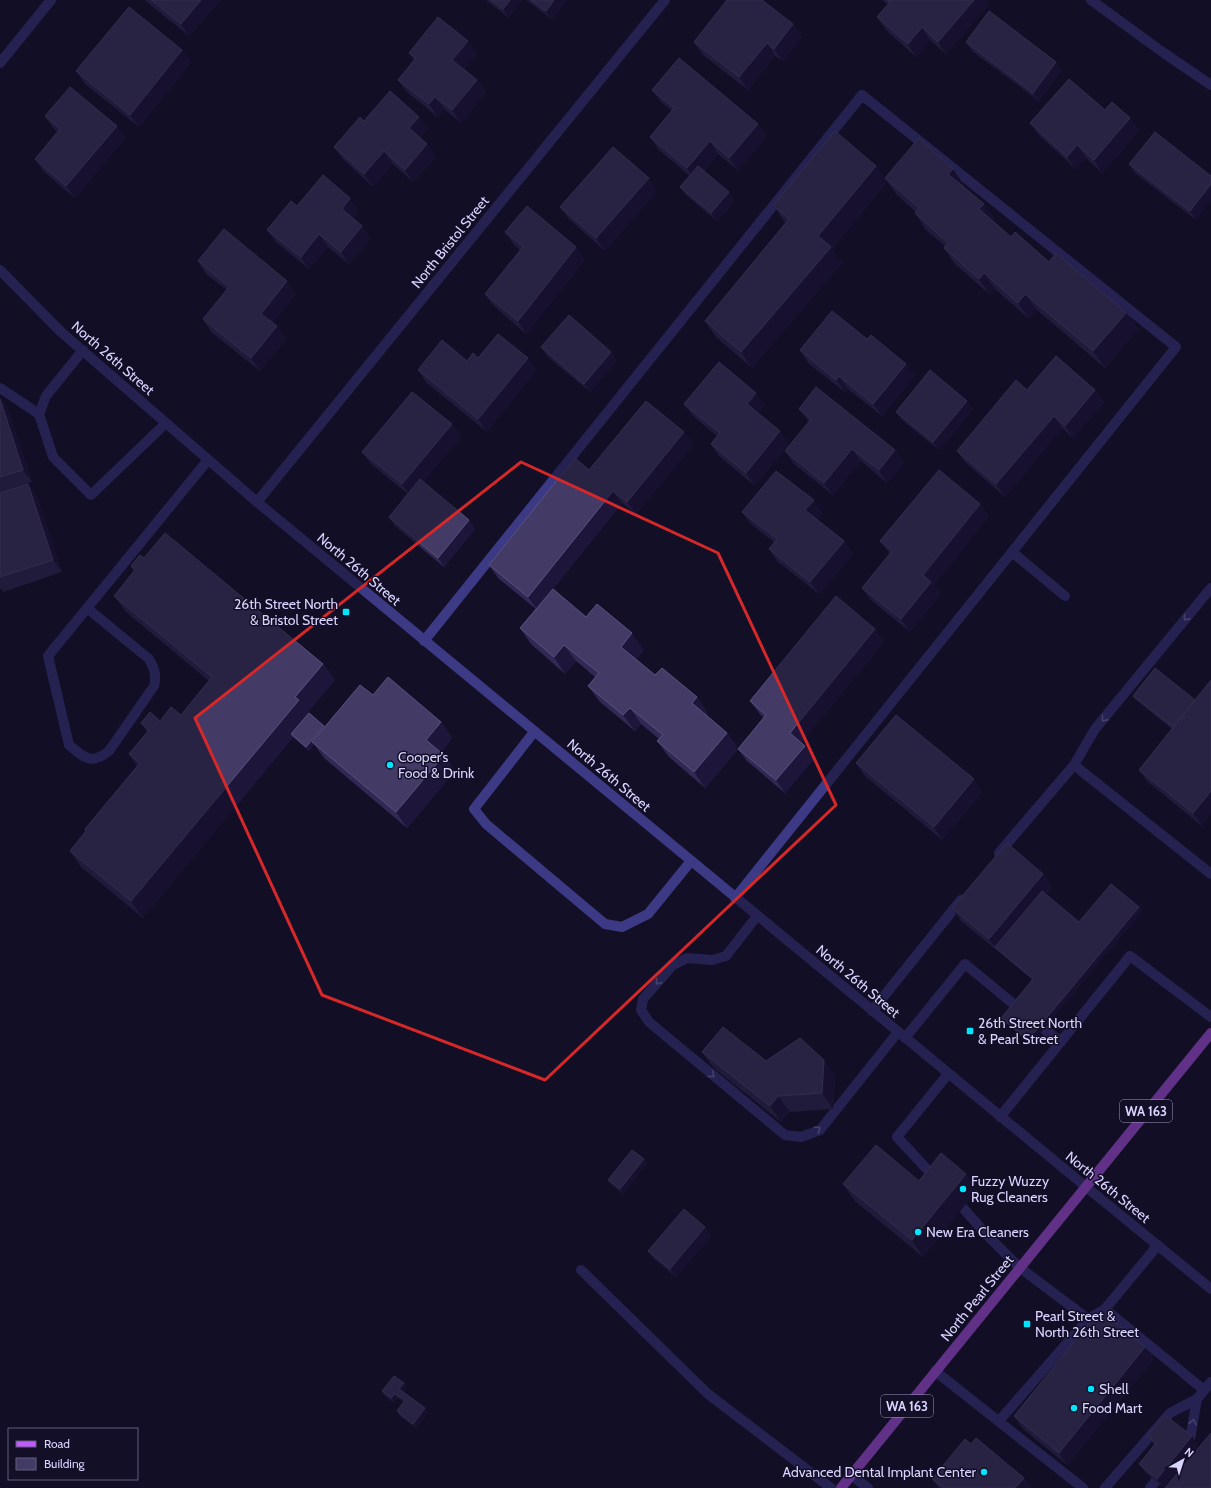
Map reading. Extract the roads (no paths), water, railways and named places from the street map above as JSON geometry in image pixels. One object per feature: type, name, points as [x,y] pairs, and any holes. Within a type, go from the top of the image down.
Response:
[{"type":"main road","name":"North Pearl Street","points":[[841,1488],[1019,1267],[1211,1033]]},
{"type":"street","points":[[0,63],[51,0]]},
{"type":"street","name":"North Bristol Street","points":[[257,502],[665,0]]},
{"type":"street","points":[[1091,0],[1211,85]]},
{"type":"street","points":[[424,641],[862,95],[1176,347],[735,898]]},
{"type":"street","name":"North 26th Street","points":[[0,270],[60,331],[257,502],[1000,1117],[1211,1288]]},
{"type":"street","points":[[39,414],[46,396],[83,350]]},
{"type":"street","points":[[0,388],[39,414],[53,457],[91,495],[166,424]]},
{"type":"street","points":[[87,608],[149,659],[156,677],[154,686],[109,751],[100,758],[88,758],[79,754],[69,745],[48,656],[87,608],[208,460]]},
{"type":"street","points":[[1012,552],[1065,596]]},
{"type":"street","points":[[992,862],[1074,765],[1095,729],[1211,588]]},
{"type":"street","points":[[534,732],[474,809],[486,824],[605,924],[622,927],[648,914],[691,861]]},
{"type":"street","points":[[1074,765],[1211,874]]},
{"type":"street","points":[[872,1011],[968,892]]},
{"type":"street","points":[[757,916],[726,956],[712,960],[687,958],[673,965],[643,999],[641,1010],[649,1022],[785,1135],[801,1137],[820,1130],[965,964],[1017,1007]]},
{"type":"street","points":[[1000,1117],[1130,956],[1211,1017]]},
{"type":"street","points":[[1044,1028],[1060,1042]]},
{"type":"street","points":[[940,1185],[897,1137],[948,1074]]},
{"type":"street","points":[[963,1208],[985,1233],[1019,1267],[1088,1319]]},
{"type":"street","points":[[999,1421],[1088,1319],[1105,1309],[1158,1245]]},
{"type":"street","points":[[581,1270],[708,1394],[831,1488]]},
{"type":"street","points":[[1105,1309],[1204,1390]]},
{"type":"street","points":[[935,1371],[1083,1488]]},
{"type":"street","points":[[1104,1488],[1170,1413],[1197,1398],[1211,1382]]},
{"type":"street","points":[[1180,1451],[1190,1439],[1197,1398]]},
{"type":"street","points":[[1150,1488],[1170,1463]]},
{"type":"street","points":[[851,1475],[868,1488]]},
{"type":"place","name":"26th Street North & Bristol Street","points":[[346,612]]},
{"type":"place","name":"Cooper’s Food & Drink","points":[[390,765]]},
{"type":"place","name":"26th Street North & Pearl Street","points":[[970,1031]]},
{"type":"place","name":"Fuzzy Wuzzy Rug Cleaners","points":[[963,1189]]},
{"type":"place","name":"New Era Cleaners","points":[[918,1232]]},
{"type":"place","name":"Pearl Street & North 26th Street","points":[[1027,1324]]},
{"type":"place","name":"Shell","points":[[1091,1389]]},
{"type":"place","name":"Food Mart","points":[[1074,1408]]},
{"type":"place","name":"Advanced Dental Implant Center","points":[[984,1472]]}]
